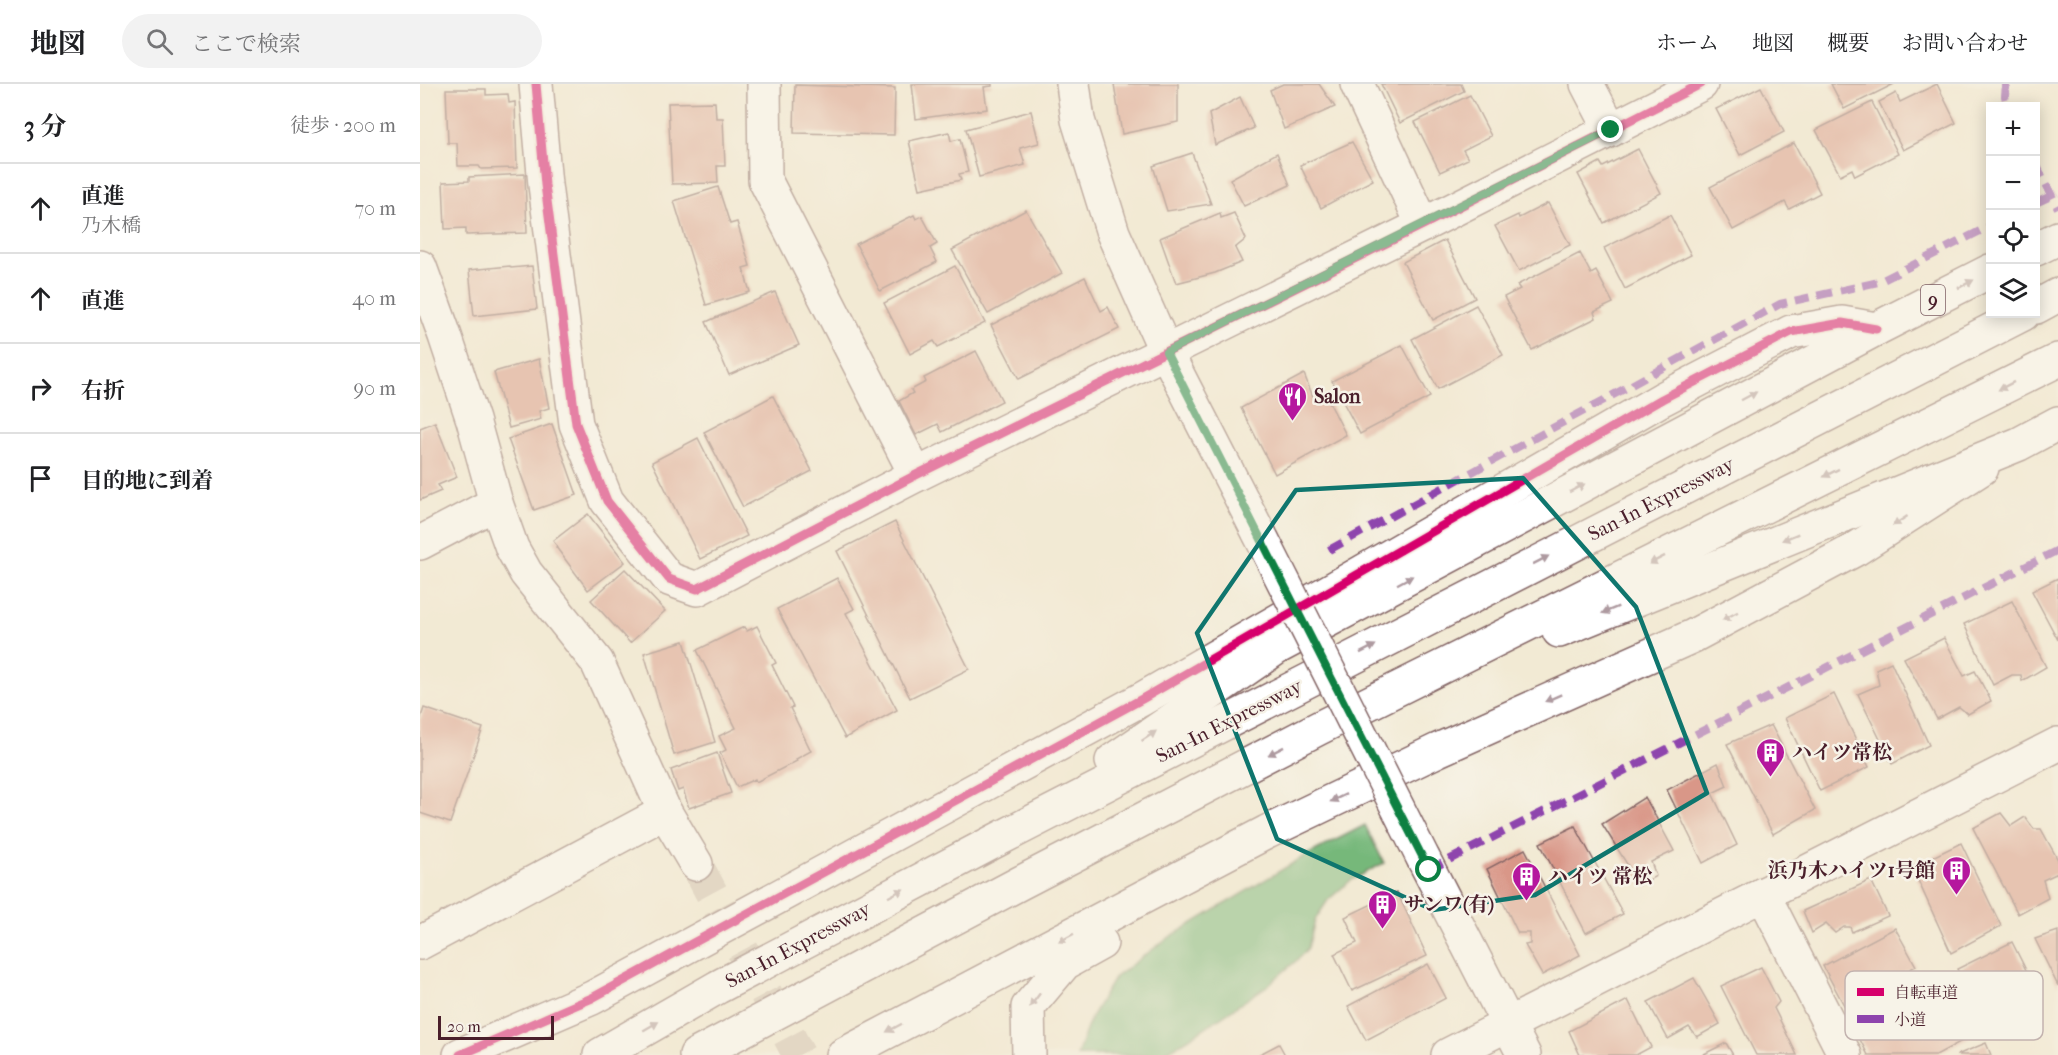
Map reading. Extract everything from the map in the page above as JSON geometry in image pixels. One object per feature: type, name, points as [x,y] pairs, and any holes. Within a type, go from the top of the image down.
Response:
[{"type":"main road","points":[[536,84],[545,185],[576,424],[607,501],[669,579],[697,589],[916,475],[1423,225],[1701,84]]},
{"type":"main road","points":[[764,84],[765,180],[916,475]]},
{"type":"main road","points":[[1073,84],[1078,120],[1113,233],[1166,352],[1524,1055]]},
{"type":"main road","points":[[1357,84],[1423,225]]},
{"type":"main road","points":[[1587,84],[1611,130]]},
{"type":"main road","points":[[2040,247],[2058,238]]},
{"type":"main road","points":[[420,267],[462,389],[512,548],[526,573],[597,662],[665,812],[696,864]]},
{"type":"main road","name":"9","points":[[1876,328],[1986,274]]},
{"type":"main road","points":[[2040,305],[2058,295]]},
{"type":"main road","name":"San-In Expressway","points":[[600,1055],[718,987],[997,840],[2015,318]]},
{"type":"main road","points":[[460,1055],[592,998],[1132,705],[1691,383],[1791,332],[1842,323],[1876,328]]},
{"type":"main road","points":[[997,840],[1278,647],[1876,328]]},
{"type":"main road","points":[[696,1055],[1319,728],[2058,360]]},
{"type":"main road","points":[[843,1055],[1267,832],[1438,750],[1693,636],[1856,549],[2019,444],[2058,423]]},
{"type":"main road","points":[[1319,728],[2019,444]]},
{"type":"main road","points":[[420,543],[496,503]]},
{"type":"main road","points":[[1448,1055],[2058,744]]},
{"type":"main road","points":[[420,943],[665,812]]},
{"type":"main road","points":[[1029,1055],[1028,1007],[1065,963],[1194,889],[1267,832]]},
{"type":"main road","points":[[1763,894],[1845,1055]]},
{"type":"highlighted area","points":[[1523,478],[1636,607],[1707,793],[1535,895],[1433,910],[1277,839],[1197,633],[1296,490]]},
{"type":"green space","points":[[1365,825],[1384,863],[1350,881],[1328,900],[1315,920],[1308,948],[1267,986],[1161,1055],[1077,1055],[1091,1017],[1115,977],[1168,938],[1303,857]]},
{"type":"building","points":[[912,84],[992,84],[992,86],[984,87],[987,109],[916,119]]},
{"type":"building","points":[[1114,84],[1178,84],[1178,122],[1122,134]]},
{"type":"building","points":[[1283,84],[1319,84],[1335,107],[1284,129],[1270,90]]},
{"type":"building","points":[[1381,84],[1461,84],[1464,91],[1400,123]]},
{"type":"building","points":[[1831,84],[1894,84],[1844,109]]},
{"type":"building","points":[[1937,84],[1956,123],[1903,150],[1879,102],[1896,93],[1900,102]]},
{"type":"building","points":[[795,85],[895,88],[894,135],[794,133]]},
{"type":"building","points":[[1761,87],[1784,132],[1740,155],[1716,109]]},
{"type":"building","points":[[446,89],[486,89],[486,95],[508,94],[509,103],[515,102],[517,168],[481,169],[479,166],[458,166],[457,143],[448,143]]},
{"type":"building","points":[[1470,95],[1491,136],[1463,150],[1468,159],[1440,172],[1415,122]]},
{"type":"building","points":[[1240,97],[1254,128],[1215,145],[1209,114]]},
{"type":"building","points":[[715,102],[716,118],[723,118],[725,166],[717,166],[718,183],[672,184],[668,103]]},
{"type":"building","points":[[1872,102],[1898,154],[1855,176],[1852,169],[1840,175],[1816,130]]},
{"type":"building","points":[[1031,111],[1039,143],[1020,148],[1025,165],[979,177],[966,129]]},
{"type":"building","points":[[949,132],[951,141],[960,139],[968,172],[959,174],[961,180],[920,189],[909,141]]},
{"type":"building","points":[[1352,142],[1373,180],[1321,208],[1300,165]]},
{"type":"building","points":[[1794,143],[1820,193],[1789,209],[1785,202],[1733,230],[1710,187]]},
{"type":"building","points":[[1638,149],[1661,193],[1604,223],[1578,174],[1600,162],[1603,167]]},
{"type":"building","points":[[1192,153],[1211,204],[1167,211],[1153,166]]},
{"type":"building","points":[[1277,153],[1290,185],[1244,206],[1230,179]]},
{"type":"building","points":[[525,174],[527,233],[466,235],[466,228],[445,229],[443,182],[469,181],[469,177]]},
{"type":"building","points":[[718,187],[730,224],[737,222],[750,266],[743,268],[750,292],[706,305],[674,201]]},
{"type":"building","points":[[1548,203],[1570,245],[1519,271],[1495,226],[1518,215],[1519,218]]},
{"type":"building","points":[[1026,210],[1062,273],[988,314],[952,250]]},
{"type":"building","points":[[1220,213],[1221,218],[1234,213],[1246,239],[1235,248],[1242,262],[1215,273],[1176,283],[1160,238]]},
{"type":"building","points":[[914,215],[916,219],[922,216],[937,244],[930,248],[937,262],[880,291],[856,244]]},
{"type":"building","points":[[1670,215],[1691,255],[1625,289],[1604,248]]},
{"type":"building","points":[[1445,240],[1475,298],[1433,320],[1403,262]]},
{"type":"building","points":[[1580,253],[1591,274],[1596,271],[1613,303],[1594,312],[1596,318],[1532,350],[1504,297],[1520,289],[1517,285]]},
{"type":"building","points":[[510,266],[511,268],[532,266],[537,309],[474,316],[469,270]]},
{"type":"building","points":[[955,266],[985,323],[938,347],[934,341],[910,354],[884,303]]},
{"type":"building","points":[[1085,277],[1101,311],[1108,307],[1119,329],[1019,379],[991,325]]},
{"type":"building","points":[[775,292],[799,345],[729,375],[706,322]]},
{"type":"building","points":[[1476,305],[1503,355],[1438,389],[1412,339]]},
{"type":"building","points":[[1402,345],[1430,397],[1360,434],[1332,381]]},
{"type":"building","points":[[976,351],[1002,401],[942,432],[938,424],[916,435],[899,401],[913,393],[911,390],[926,382],[924,378]]},
{"type":"building","points":[[539,359],[549,408],[539,411],[541,419],[509,428],[494,372]]},
{"type":"building","name":"Salon","points":[[1304,374],[1315,402],[1326,396],[1346,435],[1275,474],[1241,408]]},
{"type":"building","points":[[773,396],[812,471],[743,507],[704,432]]},
{"type":"building","points":[[435,422],[457,477],[438,485],[441,491],[420,500],[420,428]]},
{"type":"building","points":[[552,424],[577,495],[534,510],[508,439]]},
{"type":"building","points":[[698,438],[747,536],[700,559],[652,462]]},
{"type":"building","points":[[588,514],[625,562],[588,590],[553,541]]},
{"type":"building","points":[[895,522],[969,669],[910,698],[837,551]]},
{"type":"building","points":[[625,569],[665,611],[630,643],[591,600]]},
{"type":"building","points":[[837,578],[854,609],[846,613],[897,710],[845,738],[777,609]]},
{"type":"building","points":[[2058,578],[2058,640],[2032,591]]},
{"type":"building","points":[[2012,601],[2046,667],[2022,681],[2021,675],[2012,675],[1993,685],[1964,624]]},
{"type":"building","points":[[757,626],[776,663],[772,665],[811,751],[796,759],[797,761],[756,782],[755,779],[737,787],[720,753],[726,750],[719,736],[736,728],[697,650],[744,627],[747,631]]},
{"type":"building","points":[[1944,638],[1964,676],[1975,671],[1991,701],[1968,714],[1959,707],[1937,719],[1904,658]]},
{"type":"building","points":[[684,641],[715,742],[674,755],[644,653]]},
{"type":"building","points":[[1891,662],[1929,745],[1892,764],[1858,694],[1879,685],[1876,669]]},
{"type":"building","points":[[1834,694],[1869,767],[1820,791],[1785,718]]},
{"type":"building","points":[[424,708],[483,728],[450,823],[420,813],[420,720]]},
{"type":"building","name":"ハイツ常松","points":[[1771,725],[1815,810],[1773,834],[1727,744]]},
{"type":"building","points":[[717,753],[731,793],[689,808],[683,789],[678,791],[671,770]]},
{"type":"building","points":[[1718,763],[1727,786],[1712,793],[1737,845],[1703,863],[1667,790]]},
{"type":"building","points":[[1645,797],[1674,851],[1651,862],[1656,876],[1640,885],[1602,824]]},
{"type":"building","points":[[2001,813],[2011,826],[2025,817],[2034,829],[2041,829],[2058,860],[2058,873],[2043,880],[2048,898],[2018,914],[1973,828]]},
{"type":"building","points":[[1575,826],[1623,914],[1586,933],[1540,843]]},
{"type":"building","name":"浜乃木ハイツ1号館","points":[[1961,843],[2001,926],[1951,953],[1912,867]]},
{"type":"building","name":"ハイツ 常松","points":[[1525,849],[1580,955],[1542,975],[1525,945],[1530,944],[1530,933],[1518,933],[1487,869]]},
{"type":"building","points":[[1871,880],[1888,916],[1852,932],[1850,927],[1844,927],[1835,933],[1826,924],[1812,933],[1803,911]]},
{"type":"building","name":"サンワ(有)","points":[[1397,892],[1427,956],[1352,991],[1334,954],[1357,943],[1345,917]]},
{"type":"building","points":[[1895,928],[1916,966],[1907,971],[1845,971],[1844,1005],[1823,966]]},
{"type":"building","points":[[2058,931],[2058,986],[2035,939]]},
{"type":"building","points":[[2012,942],[2026,971],[1958,971],[1957,969]]},
{"type":"building","points":[[1428,964],[1446,998],[1366,1040],[1348,1006]]},
{"type":"building","points":[[1761,967],[1779,1002],[1774,1008],[1797,1055],[1756,1055],[1721,986]]},
{"type":"building","points":[[1694,978],[1720,1024],[1697,1037],[1689,1027],[1668,1039],[1648,1002]]},
{"type":"building","points":[[1628,1000],[1651,1047],[1636,1055],[1580,1055],[1569,1031]]},
{"type":"building","points":[[1860,1040],[1964,1040],[1936,1055],[1868,1055]]},
{"type":"building","points":[[1726,1043],[1733,1055],[1702,1055]]},
{"type":"building","points":[[1986,1043],[1991,1055],[1957,1055]]},
{"type":"building","points":[[1279,1044],[1285,1055],[1258,1055]]},
{"type":"tunnel","points":[[696,864],[799,1055]]},
{"type":"marked path","points":[[2006,84],[2006,102]]},
{"type":"marked path","points":[[2040,172],[2058,208]]},
{"type":"marked path","points":[[2040,201],[2057,193]]},
{"type":"marked path","points":[[1329,550],[1780,304],[1879,282],[1986,228]]},
{"type":"marked path","points":[[1429,870],[2058,550]]},
{"type":"cycle path","points":[[536,84],[545,185],[576,424],[607,501],[669,579],[697,589],[916,475],[1423,225],[1701,84]]},
{"type":"cycle path","points":[[460,1055],[592,998],[1142,699],[1662,399],[1791,332],[1842,323],[1876,329]]},
{"type":"place","name":"Salon","points":[[1293,422]]},
{"type":"place","name":"ハイツ常松","points":[[1771,778]]},
{"type":"place","name":"浜乃木ハイツ1号館","points":[[1956,896]]},
{"type":"place","name":"ハイツ 常松","points":[[1527,902]]},
{"type":"place","name":"サンワ(有)","points":[[1383,930]]},
{"type":"route","points":[[1429,870],[1166,352],[1611,130]]}]
